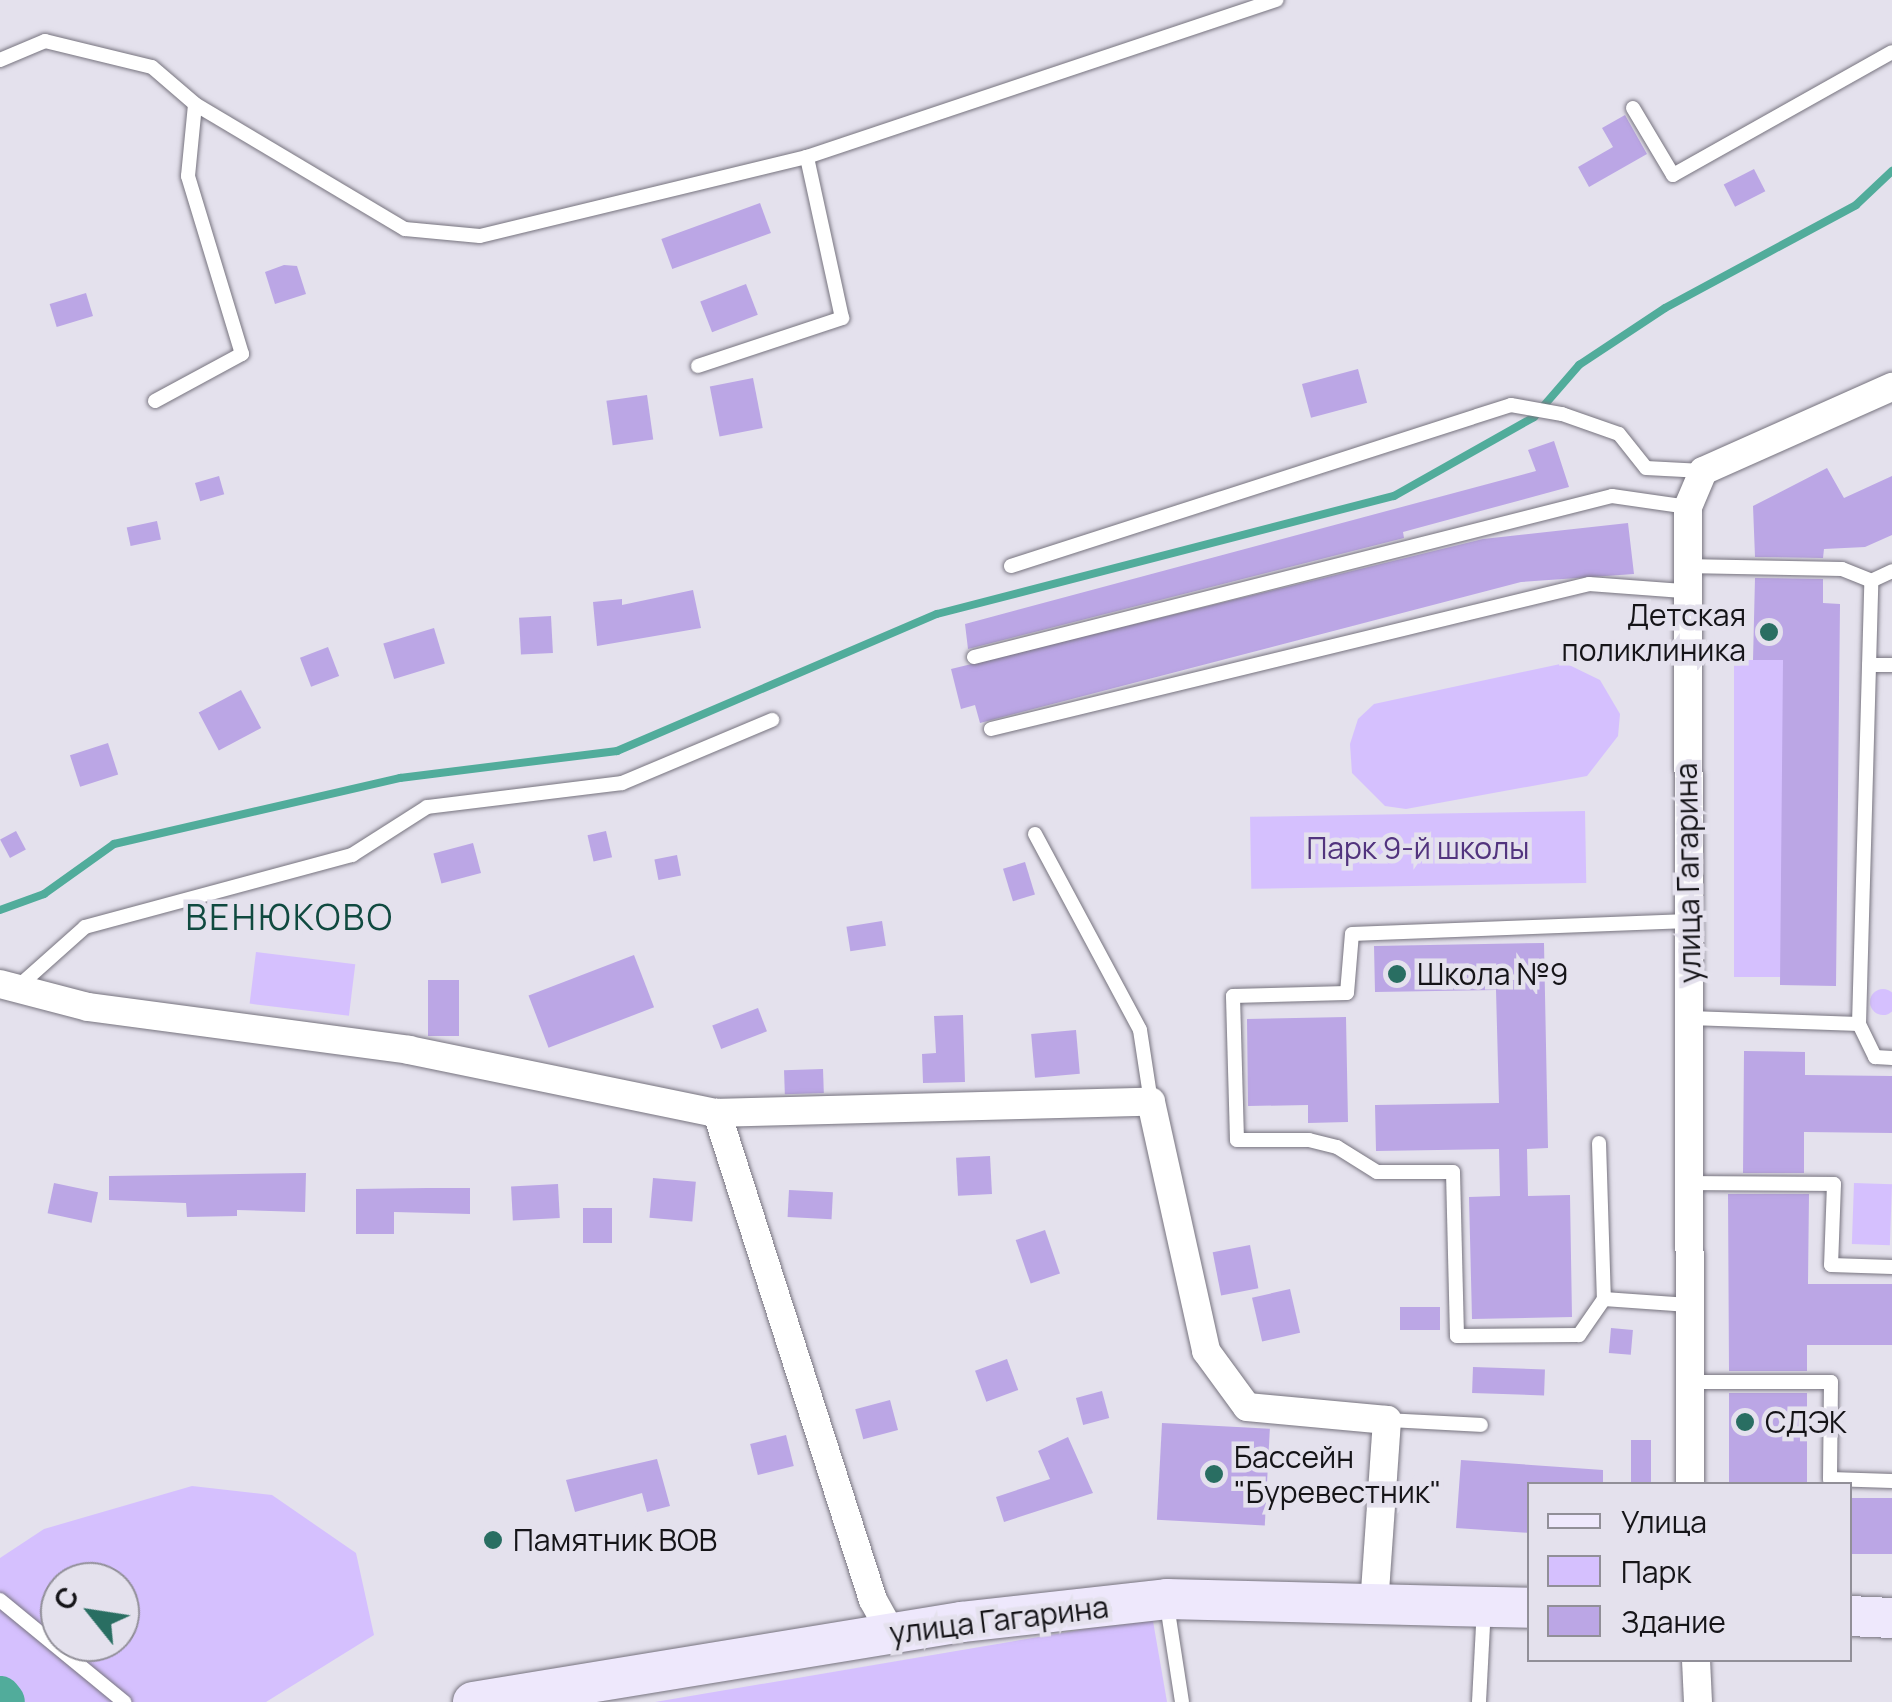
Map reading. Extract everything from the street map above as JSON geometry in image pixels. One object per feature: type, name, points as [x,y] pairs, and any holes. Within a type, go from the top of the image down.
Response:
[{"type":"main road","name":"улица Гагарина","points":[[473,1702],[606,1690],[891,1633],[1166,1599],[1527,1608]]},
{"type":"main road","points":[[1852,1616],[1892,1618]]},
{"type":"street","points":[[1703,471],[1892,387]]},
{"type":"street","name":"улица Гагарина","points":[[1690,1482],[1690,1018],[1683,579],[1688,506],[1703,471]]},
{"type":"street","points":[[10,985],[88,1007],[409,1050],[717,1114],[1151,1102],[1206,1351],[1237,1393],[1247,1406],[1386,1420],[1374,1605]]},
{"type":"street","points":[[717,1114],[873,1600],[891,1633]]},
{"type":"street","points":[[1696,1662],[1698,1702]]},
{"type":"lane","points":[[0,60],[45,40],[152,67],[195,104],[405,228],[480,236],[808,157],[1276,0]]},
{"type":"lane","points":[[1633,108],[1673,175],[1892,52]]},
{"type":"lane","points":[[155,401],[242,354],[188,176],[195,104]]},
{"type":"lane","points":[[698,366],[842,318],[808,157]]},
{"type":"lane","points":[[1012,566],[1511,406],[1562,414],[1619,434],[1646,468],[1703,471]]},
{"type":"lane","points":[[974,657],[1612,496],[1688,506]]},
{"type":"lane","points":[[991,729],[1589,584],[1842,570],[1871,580],[1892,571]]},
{"type":"lane","points":[[1871,580],[1859,1024],[1875,1058],[1892,1058]]},
{"type":"lane","points":[[1869,664],[1892,666]]},
{"type":"lane","points":[[10,985],[85,927],[352,855],[427,807],[622,783],[772,720]]},
{"type":"lane","points":[[1035,834],[1140,1030],[1151,1102]]},
{"type":"lane","points":[[1599,1143],[1604,1299],[1579,1335],[1457,1336],[1454,1172],[1377,1172],[1337,1146],[1308,1140],[1237,1140],[1233,996],[1347,993],[1352,934],[1688,922]]},
{"type":"lane","points":[[1690,1018],[1859,1024]]},
{"type":"lane","points":[[1687,1183],[1834,1184],[1831,1265],[1892,1267]]},
{"type":"lane","points":[[1604,1299],[1688,1305]]},
{"type":"lane","points":[[1689,1382],[1831,1382],[1830,1479],[1892,1481]]},
{"type":"lane","points":[[1386,1420],[1481,1425]]},
{"type":"lane","points":[[1166,1599],[1182,1702]]},
{"type":"lane","points":[[0,1600],[124,1702]]},
{"type":"lane","points":[[1479,1702],[1484,1608]]},
{"type":"green space","points":[[1734,660],[1783,660],[1783,977],[1734,977]]},
{"type":"green space","points":[[1565,663],[1600,680],[1620,714],[1618,736],[1587,776],[1406,809],[1385,806],[1352,773],[1350,744],[1358,719],[1374,704]]},
{"type":"green space","name":"Парк 9-й школы","points":[[1585,811],[1586,883],[1251,889],[1250,817]]},
{"type":"green space","points":[[256,952],[355,964],[349,1016],[250,1004]]},
{"type":"green space","points":[[1883,989],[1892,993],[1892,1011],[1883,1015],[1874,1011],[1870,1002],[1874,993]]},
{"type":"green space","points":[[1854,1183],[1892,1184],[1890,1245],[1852,1244]]},
{"type":"green space","points":[[192,1486],[272,1495],[356,1553],[374,1635],[266,1702],[0,1702],[0,1558],[44,1529]]},
{"type":"green space","points":[[1153,1621],[1167,1702],[655,1702],[1092,1628]]},
{"type":"building","points":[[1625,115],[1647,154],[1589,187],[1578,167],[1613,147],[1602,128]]},
{"type":"building","points":[[1754,169],[1765,191],[1735,207],[1724,184]]},
{"type":"building","points":[[760,203],[771,233],[672,269],[661,239]]},
{"type":"building","points":[[284,265],[297,266],[306,294],[275,304],[265,272]]},
{"type":"building","points":[[746,284],[758,315],[712,332],[700,302]]},
{"type":"building","points":[[86,293],[93,316],[57,327],[50,304]]},
{"type":"building","points":[[1358,369],[1367,403],[1311,418],[1302,384]]},
{"type":"building","points":[[753,378],[763,428],[720,436],[710,386]]},
{"type":"building","points":[[647,395],[653,440],[613,445],[606,401]]},
{"type":"building","points":[[1554,441],[1569,487],[1403,532],[1404,538],[968,649],[965,624],[1536,471],[1528,450]]},
{"type":"building","points":[[1827,468],[1844,498],[1892,476],[1892,535],[1865,547],[1824,549],[1823,558],[1755,557],[1753,506]]},
{"type":"building","points":[[219,476],[224,494],[200,501],[195,483]]},
{"type":"building","points":[[157,521],[161,540],[131,546],[127,527]]},
{"type":"building","points":[[1628,523],[1634,574],[1521,582],[980,723],[975,705],[961,709],[951,669],[1483,539]]},
{"type":"building","points":[[1755,578],[1823,579],[1823,603],[1840,604],[1836,986],[1780,985],[1783,660],[1753,660]]},
{"type":"building","points":[[693,590],[701,628],[597,646],[593,602],[622,599],[622,605]]},
{"type":"building","points":[[551,616],[553,653],[521,655],[519,618]]},
{"type":"building","points":[[434,628],[445,663],[394,679],[383,643]]},
{"type":"building","points":[[328,647],[339,676],[311,687],[300,658]]},
{"type":"building","points":[[241,690],[261,728],[219,751],[199,713]]},
{"type":"building","points":[[108,743],[118,774],[80,787],[70,755]]},
{"type":"building","points":[[16,831],[26,850],[10,858],[0,839]]},
{"type":"building","points":[[606,831],[612,857],[594,862],[587,835]]},
{"type":"building","points":[[473,843],[481,873],[441,884],[433,854]]},
{"type":"building","points":[[677,855],[681,876],[658,880],[654,859]]},
{"type":"building","points":[[1025,862],[1035,895],[1013,901],[1003,869]]},
{"type":"building","points":[[882,921],[886,946],[850,951],[846,927]]},
{"type":"building","points":[[1544,943],[1548,1148],[1527,1149],[1528,1196],[1570,1195],[1572,1317],[1472,1319],[1469,1197],[1500,1196],[1499,1149],[1376,1151],[1375,1105],[1499,1103],[1496,990],[1375,992],[1374,946]]},
{"type":"building","points":[[634,955],[654,1007],[549,1048],[529,995]]},
{"type":"building","points":[[428,980],[459,980],[459,1036],[428,1036]]},
{"type":"building","points":[[758,1008],[767,1031],[721,1049],[712,1026]]},
{"type":"building","points":[[963,1015],[965,1082],[923,1083],[922,1054],[936,1053],[934,1016]]},
{"type":"building","points":[[1346,1017],[1348,1122],[1308,1123],[1308,1105],[1248,1106],[1247,1019]]},
{"type":"building","points":[[1076,1030],[1080,1074],[1035,1078],[1031,1034]]},
{"type":"building","points":[[1744,1051],[1805,1052],[1805,1075],[1892,1076],[1892,1133],[1804,1132],[1804,1173],[1743,1173]]},
{"type":"building","points":[[823,1069],[824,1093],[785,1094],[784,1070]]},
{"type":"building","points":[[990,1156],[992,1194],[958,1196],[956,1158]]},
{"type":"building","points":[[306,1173],[305,1212],[237,1210],[237,1216],[187,1217],[186,1203],[109,1200],[109,1176]]},
{"type":"building","points":[[653,1178],[696,1182],[692,1222],[650,1218]]},
{"type":"building","points":[[54,1183],[98,1192],[92,1223],[48,1213]]},
{"type":"building","points":[[558,1184],[560,1218],[513,1220],[511,1186]]},
{"type":"building","points":[[470,1188],[470,1214],[394,1212],[394,1234],[356,1234],[356,1189]]},
{"type":"building","points":[[789,1190],[833,1192],[832,1219],[788,1217]]},
{"type":"building","points":[[1728,1194],[1809,1194],[1808,1284],[1892,1284],[1892,1345],[1807,1345],[1807,1371],[1729,1371]]},
{"type":"building","points":[[583,1208],[612,1208],[612,1243],[583,1243]]},
{"type":"building","points":[[1045,1230],[1060,1273],[1031,1284],[1016,1240]]},
{"type":"building","points":[[1250,1245],[1258,1288],[1221,1295],[1213,1252]]},
{"type":"building","points":[[1290,1289],[1300,1333],[1262,1342],[1252,1298]]},
{"type":"building","points":[[1400,1307],[1440,1307],[1440,1330],[1400,1330]]},
{"type":"building","points":[[1611,1328],[1633,1330],[1631,1355],[1609,1353]]},
{"type":"building","points":[[1007,1359],[1018,1390],[986,1402],[975,1371]]},
{"type":"building","points":[[1473,1367],[1545,1370],[1544,1395],[1472,1393]]},
{"type":"building","points":[[1102,1391],[1109,1418],[1083,1425],[1076,1398]]},
{"type":"building","points":[[1729,1393],[1807,1393],[1807,1482],[1729,1482]]},
{"type":"building","points":[[890,1400],[898,1430],[863,1439],[855,1409]]},
{"type":"building","name":"Бассейн \"Буревестник\"","points":[[1162,1423],[1270,1429],[1265,1526],[1157,1520]]},
{"type":"building","points":[[786,1435],[794,1466],[758,1475],[750,1444]]},
{"type":"building","points":[[1068,1437],[1093,1493],[1004,1522],[996,1497],[1050,1479],[1038,1451]]},
{"type":"building","points":[[1631,1440],[1651,1440],[1651,1482],[1631,1482]]},
{"type":"building","points":[[657,1459],[670,1506],[647,1512],[642,1493],[575,1512],[566,1480]]},
{"type":"building","points":[[1461,1460],[1603,1470],[1603,1482],[1527,1482],[1527,1533],[1456,1528]]},
{"type":"building","points":[[1852,1498],[1892,1498],[1892,1554],[1852,1554]]},
{"type":"waterway","points":[[0,910],[44,894],[114,844],[400,778],[617,751],[937,614],[1394,496],[1534,417],[1579,365],[1665,308],[1856,205],[1892,171]]},
{"type":"waterway","points":[[0,1697],[4,1702]]},
{"type":"place","name":"Детская поликлиника","points":[[1769,632]]},
{"type":"place","name":"Школа №9","points":[[1397,974]]},
{"type":"place","name":"СДЭК","points":[[1745,1422]]},
{"type":"place","name":"Бассейн \"Буревестник\"","points":[[1214,1474]]},
{"type":"place","name":"Памятник ВОВ","points":[[493,1540]]},
{"type":"district","name":"ВЕНЮКОВО","points":[[290,917]]}]
